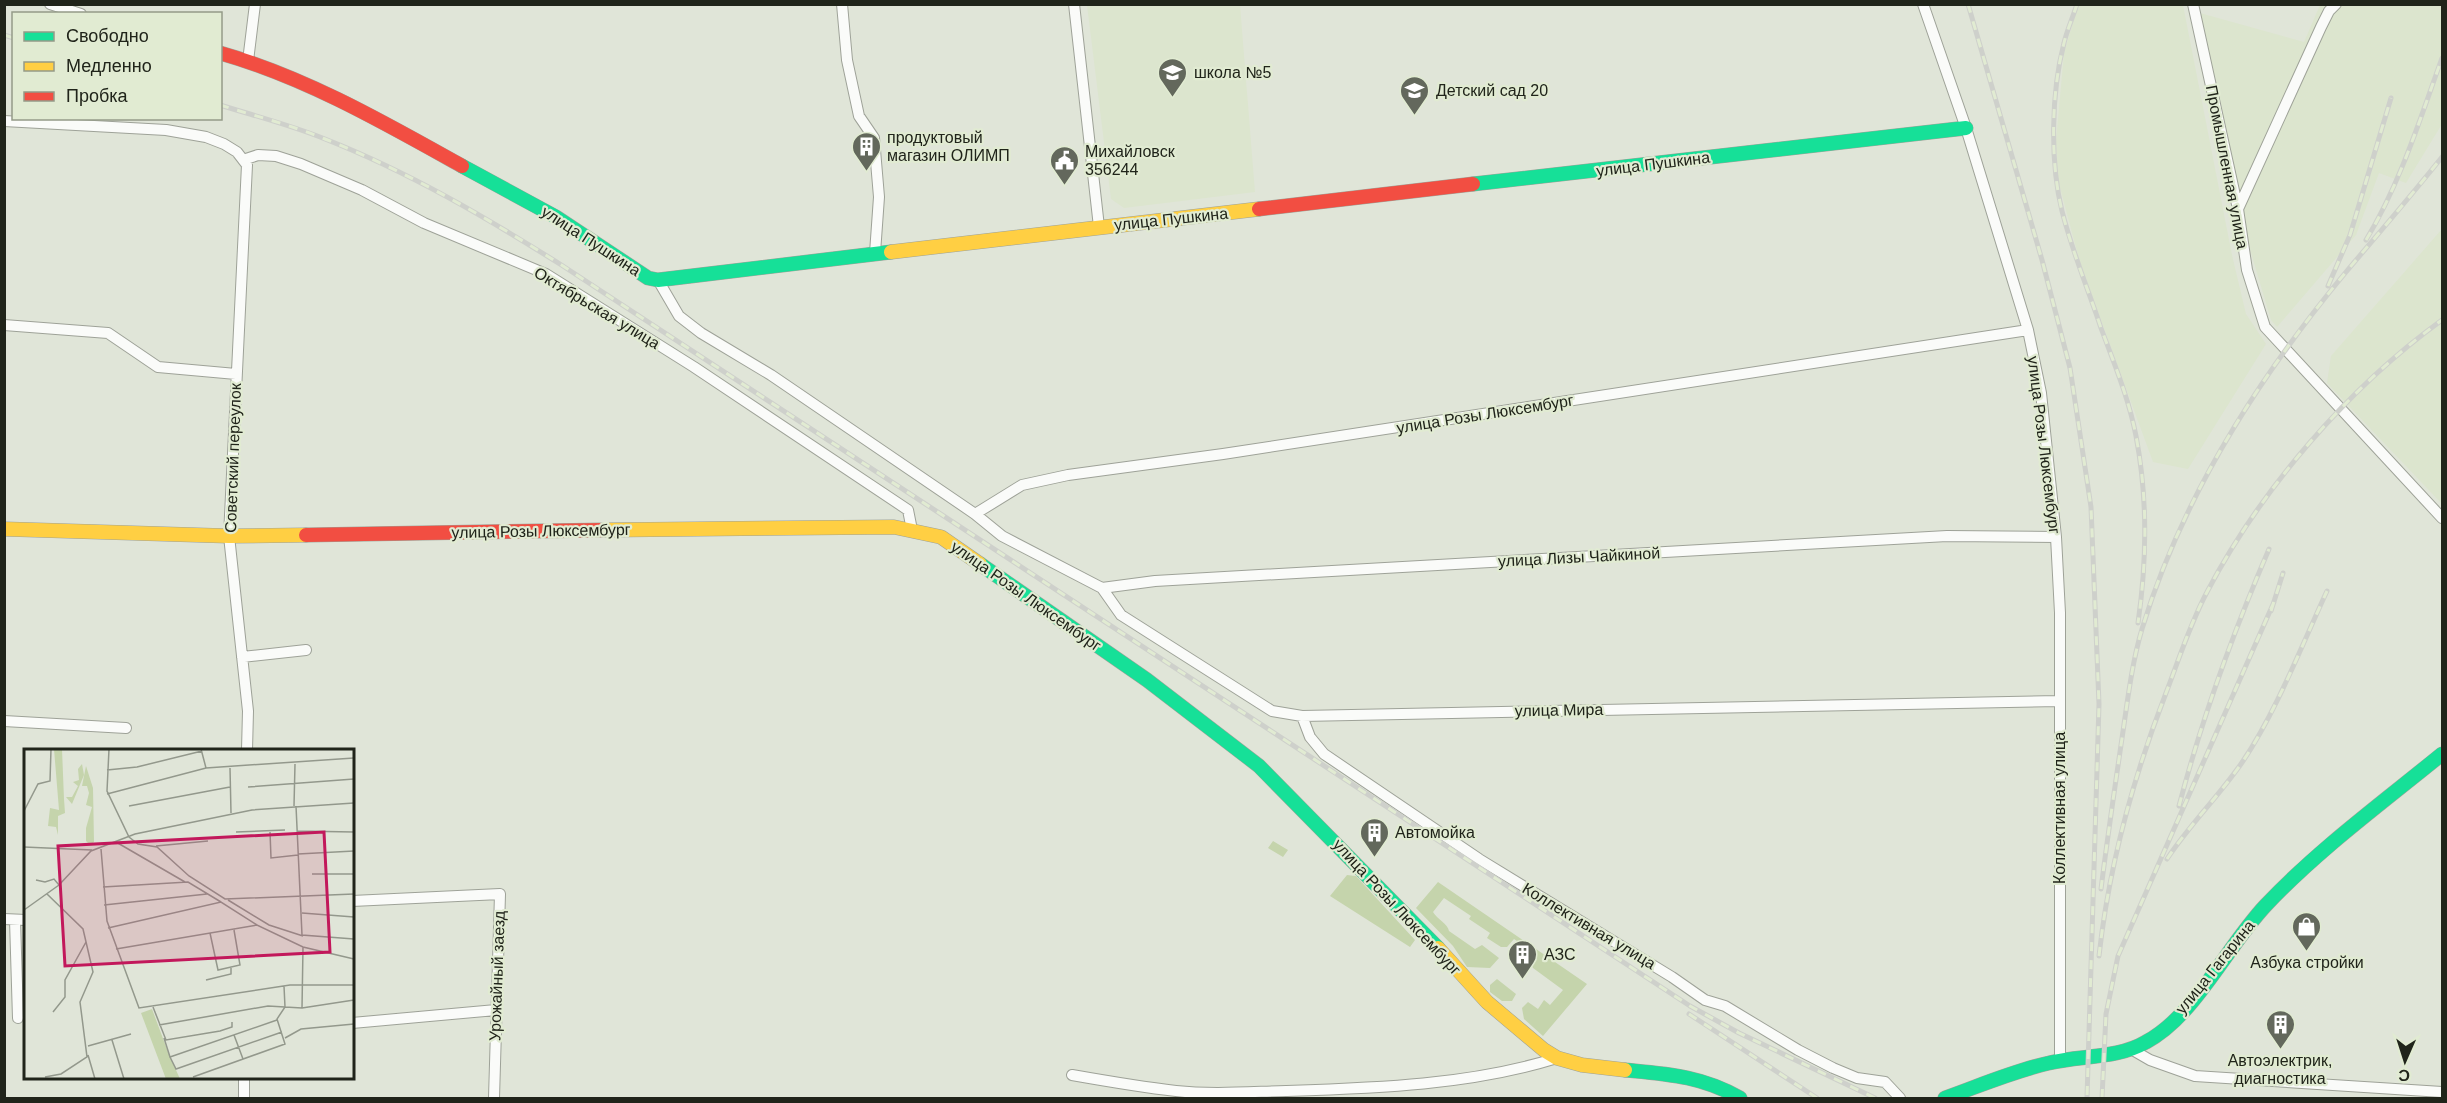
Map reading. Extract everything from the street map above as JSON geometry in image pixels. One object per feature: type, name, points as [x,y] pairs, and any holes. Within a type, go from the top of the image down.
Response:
[{"type":"main road","name":"улица Пушкина","points":[[222,54],[248,60],[364,112],[556,217],[648,278],[658,280],[1966,128]]},
{"type":"main road","name":"улица Розы Люксембург","points":[[4,529],[229,536],[862,526],[912,530],[941,537],[1147,680],[1259,766],[1407,915],[1486,1002],[1557,1058],[1582,1065],[1683,1076],[1719,1086],[1740,1098]]},
{"type":"main road","name":"улица Гагарина","points":[[1945,1098],[2060,1060],[2131,1050],[2149,1041],[2184,1009],[2263,908],[2311,861],[2442,754]]},
{"type":"street","points":[[50,4],[75,12]]},
{"type":"street","points":[[248,60],[255,4]]},
{"type":"street","points":[[842,4],[847,60],[859,116],[874,138],[879,197],[875,253]]},
{"type":"street","points":[[1074,4],[1099,227]]},
{"type":"street","points":[[1923,4],[1966,128],[2028,330]]},
{"type":"street","name":"Промышленная улица","points":[[2193,4],[2238,209],[2247,270],[2265,327],[2442,518]]},
{"type":"street","points":[[2238,209],[2321,27],[2329,11],[2336,4]]},
{"type":"street","points":[[4,121],[166,130],[206,137],[224,144],[245,162]]},
{"type":"street","name":"Октябрьская улица","points":[[245,162],[258,155],[276,156],[301,164],[362,190],[424,223],[546,274],[694,367],[824,456],[895,500],[908,510],[912,530]]},
{"type":"street","name":"Советский переулок","points":[[245,162],[229,536],[248,711],[247,749]]},
{"type":"street","points":[[658,280],[678,316],[693,327],[771,375],[975,514],[1002,536],[1102,588]]},
{"type":"street","points":[[4,325],[108,333],[158,367],[236,374]]},
{"type":"street","name":"улица Розы Люксембург","points":[[975,514],[1022,485],[1068,475],[1234,453],[2028,330],[2041,393],[2056,537],[2060,613],[2058,701]]},
{"type":"street","name":"улица Лизы Чайкиной","points":[[1102,588],[1155,581],[1935,537],[2056,537]]},
{"type":"street","name":"улица Мира","points":[[1102,588],[1121,615],[1272,711],[1302,716],[2058,701]]},
{"type":"street","points":[[242,657],[306,650]]},
{"type":"street","name":"Коллективная улица","points":[[2058,701],[2060,1060]]},
{"type":"street","name":"Коллективная улица","points":[[1302,716],[1310,737],[1324,754],[1479,859],[1672,976],[1705,1000],[1725,1006],[1798,1050],[1833,1068],[1857,1078],[1885,1082],[1900,1098]]},
{"type":"street","points":[[4,721],[126,728]]},
{"type":"street","name":"Урожайный заезд","points":[[354,901],[500,894],[494,1098]]},
{"type":"street","points":[[15,920],[18,1018]]},
{"type":"street","points":[[354,1023],[496,1010]]},
{"type":"street","points":[[2131,1050],[2150,1060],[2195,1076],[2442,1092]]},
{"type":"street","points":[[1072,1076],[1178,1091],[1219,1093],[1318,1090],[1463,1080],[1521,1069],[1557,1058]]},
{"type":"street","points":[[244,1079],[244,1098]]},
{"type":"shaded area","name":"школа №5","points":[[1087,5],[1240,5],[1255,192],[1124,208],[1111,199]]},
{"type":"shaded area","points":[[2078,5],[2183,5],[2232,255],[2246,314],[2266,344],[2188,469],[2153,462],[2080,263],[2058,180],[2056,141],[2064,53]]},
{"type":"shaded area","points":[[2320,5],[2442,5],[2442,124],[2406,183],[2379,173],[2356,235],[2277,327],[2271,320],[2249,246],[2200,13],[2304,42]]},
{"type":"shaded area","points":[[2442,229],[2442,504],[2327,383],[2331,356]]},
{"type":"green space","points":[[1273,841],[1288,850],[1283,857],[1268,848]]},
{"type":"green space","points":[[1347,875],[1356,876],[1415,940],[1410,947],[1330,896]]},
{"type":"green space","points":[[1438,882],[1587,984],[1543,1036],[1524,1019],[1522,1008],[1528,1002],[1538,1009],[1544,1000],[1550,1005],[1563,990],[1533,968],[1531,964],[1535,953],[1514,939],[1507,947],[1501,947],[1487,938],[1490,933],[1469,919],[1471,916],[1444,898],[1433,912],[1449,931],[1475,949],[1482,945],[1499,958],[1490,968],[1467,967],[1453,946],[1416,908]]},
{"type":"green space","points":[[1497,979],[1516,994],[1512,1001],[1502,1001],[1490,992],[1490,985]]},
{"type":"railway","points":[[1968,4],[2042,260],[2070,368],[2091,507],[2099,704],[2087,1098]]},
{"type":"railway","points":[[2077,4],[2065,38],[2054,105],[2055,171],[2070,241],[2121,381],[2136,436],[2143,483],[2145,530],[2138,623]]},
{"type":"railway","points":[[4,35],[12,37]]},
{"type":"railway","points":[[2366,240],[2399,174],[2442,58]]},
{"type":"railway","points":[[2328,286],[2350,235],[2391,98]]},
{"type":"railway","points":[[222,106],[299,129],[356,152],[417,181],[506,231],[563,266],[1690,1006],[1739,1033],[1875,1098]]},
{"type":"railway","points":[[2101,889],[2135,657],[2142,629],[2178,532],[2226,441],[2283,354],[2346,272],[2442,157]]},
{"type":"railway","points":[[2099,956],[2109,888],[2133,790],[2180,655],[2207,592],[2253,516],[2310,443],[2373,377],[2442,320]]},
{"type":"railway","points":[[2179,806],[2219,676],[2269,549]]},
{"type":"railway","points":[[2271,611],[2283,573]]},
{"type":"railway","points":[[2167,859],[2234,774],[2255,742],[2327,591]]},
{"type":"railway","points":[[2102,1098],[2106,1014],[2118,956],[2274,602]]},
{"type":"railway","points":[[1689,1014],[1817,1098]]},
{"type":"traffic: fast","points":[[1473,184],[1966,128]]},
{"type":"traffic: fast","points":[[462,166],[556,217],[648,278],[658,280],[891,252]]},
{"type":"traffic: fast","points":[[980,564],[1147,680],[1259,766],[1438,948]]},
{"type":"traffic: fast","points":[[1945,1098],[2036,1066],[2123,1051],[2146,1042],[2164,1030],[2195,998],[2252,922],[2286,884],[2351,827],[2442,754]]},
{"type":"traffic: fast","points":[[1625,1070],[1698,1081],[1740,1098]]},
{"type":"traffic: slow","points":[[891,252],[1259,209]]},
{"type":"traffic: slow","points":[[605,530],[894,527],[941,537],[980,564]]},
{"type":"traffic: slow","points":[[4,529],[229,536],[306,535]]},
{"type":"traffic: slow","points":[[1438,948],[1487,1002],[1544,1050],[1557,1058],[1582,1065],[1625,1070]]},
{"type":"traffic: jam","points":[[222,54],[283,75],[344,102],[462,166]]},
{"type":"traffic: jam","points":[[1259,209],[1473,184]]},
{"type":"traffic: jam","points":[[306,535],[605,530]]},
{"type":"place","name":"школа №5","points":[[1173,98]]},
{"type":"place","name":"Детский сад 20","points":[[1415,116]]},
{"type":"place","name":"продуктовый магазин ОЛИМП","points":[[866,172]]},
{"type":"place","name":"Михайловск 356244","points":[[1064,186]]},
{"type":"place","name":"Автомойка","points":[[1374,858]]},
{"type":"place","name":"Азбука стройки","points":[[2307,952]]},
{"type":"place","name":"АЗС","points":[[1523,980]]},
{"type":"place","name":"Автоэлектрик, диагностика","points":[[2280,1050]]}]
